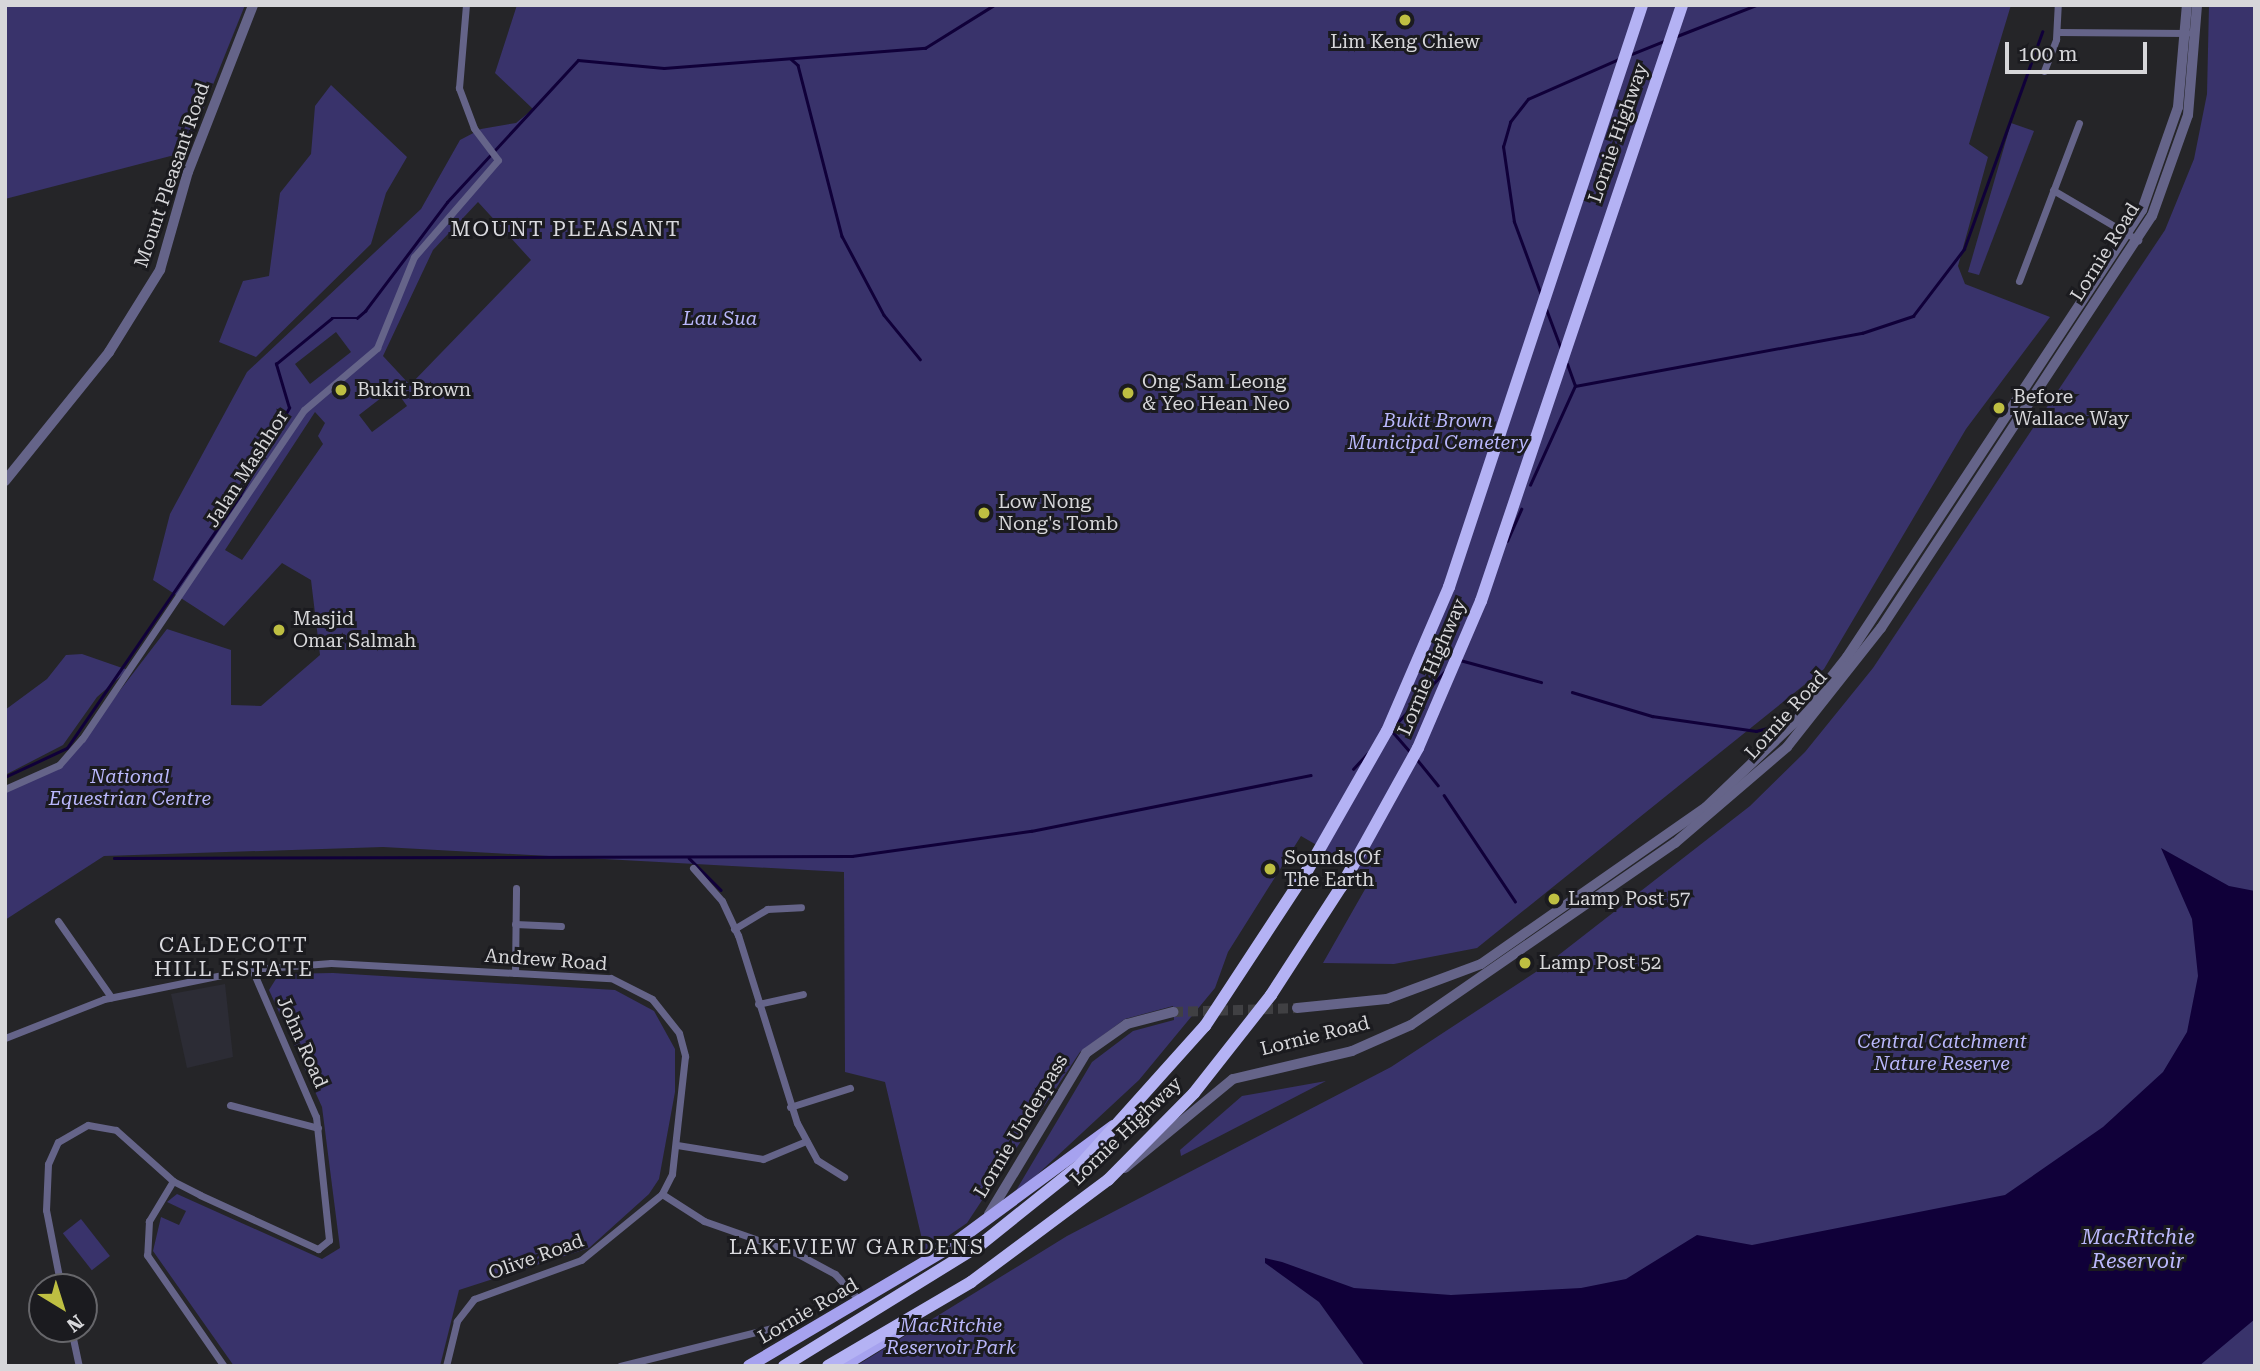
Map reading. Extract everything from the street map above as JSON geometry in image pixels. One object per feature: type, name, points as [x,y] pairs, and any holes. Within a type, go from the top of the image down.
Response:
[{"type":"highway","name":"Lornie Highway","points":[[1031,1208],[1125,1118],[1205,1026],[1307,871],[1387,731],[1449,587],[1643,5]]},
{"type":"highway","name":"Lornie Highway","points":[[930,1308],[1035,1239],[1108,1180],[1194,1093],[1271,995],[1341,887],[1418,748],[1481,601],[1682,5]]},
{"type":"highway","name":"Lornie Road","points":[[784,1366],[1031,1208]]},
{"type":"highway","points":[[828,1366],[930,1308]]},
{"type":"main road","name":"Lornie Road","points":[[749,1366],[862,1303],[978,1228],[1125,1118]]},
{"type":"main road","points":[[843,1366],[930,1308]]},
{"type":"street","name":"Mount Pleasant Road","points":[[5,481],[109,352],[160,270],[184,183],[253,5]]},
{"type":"street","name":"Jalan Mashhor","points":[[5,789],[59,765],[82,739],[304,410],[377,348],[400,280],[430,235],[496,163],[459,88],[466,5]]},
{"type":"street","points":[[2044,71],[2058,32],[2058,5]]},
{"type":"street","name":"Lornie Road","points":[[2187,5],[2192,33]]},
{"type":"street","name":"Lornie Road","points":[[1108,1180],[1233,1079],[1352,1051],[1411,1025],[1675,843],[1752,781],[1809,722],[1916,576],[2134,237],[2171,172],[2188,115],[2192,33],[2197,5]]},
{"type":"street","points":[[2058,32],[2192,33]]},
{"type":"street","points":[[2019,281],[2079,123]]},
{"type":"street","points":[[2053,190],[2134,237]]},
{"type":"street","name":"Lornie Road","points":[[1297,1008],[1411,993],[1500,952],[1741,777],[1827,685],[2134,237]]},
{"type":"street","points":[[1904,572],[1916,576]]},
{"type":"street","points":[[693,868],[722,901],[734,929],[790,1107],[806,1141],[829,1172],[844,1177]]},
{"type":"street","points":[[515,973],[516,888]]},
{"type":"street","points":[[734,929],[767,909],[801,907]]},
{"type":"street","points":[[58,921],[111,997]]},
{"type":"street","points":[[515,925],[561,926]]},
{"type":"street","name":"Andrew Road","points":[[5,1038],[111,997],[252,969],[331,963],[611,978],[652,999],[679,1033],[685,1056],[677,1145],[662,1194]]},
{"type":"street","name":"John Road","points":[[173,1181],[317,1249],[330,1234],[318,1128],[252,969]]},
{"type":"street","points":[[758,1004],[803,994]]},
{"type":"street","name":"Lornie Underpass","points":[[978,1228],[1018,1172],[1086,1053],[1127,1024],[1173,1012]]},
{"type":"street","points":[[790,1107],[850,1088]]},
{"type":"street","points":[[230,1105],[318,1128]]},
{"type":"street","points":[[59,1273],[46,1188],[58,1142],[88,1125],[116,1130],[173,1181],[149,1221],[147,1255],[224,1366]]},
{"type":"street","points":[[677,1145],[763,1159],[806,1141]]},
{"type":"street","points":[[662,1194],[704,1220],[810,1260],[848,1284],[862,1303]]},
{"type":"street","name":"Olive Road","points":[[446,1366],[457,1321],[474,1299],[581,1260],[662,1194]]},
{"type":"street","name":"Lornie Road","points":[[620,1366],[772,1328]]},
{"type":"street","points":[[74,1343],[79,1366]]},
{"type":"shaded area","points":[[225,984],[233,1057],[187,1068],[171,994]]},
{"type":"green space","points":[[5,5],[245,5],[186,152],[5,199]]},
{"type":"green space","name":"Bukit Brown Municipal Cemetery","points":[[517,5],[2011,5],[1969,144],[1988,157],[1958,266],[1965,284],[2050,317],[1966,429],[1824,669],[1477,948],[1394,964],[1323,963],[1372,877],[1301,836],[1228,952],[1215,988],[1139,1080],[1011,1199],[1092,1062],[1133,1031],[1174,1020],[1173,1006],[1125,1019],[1080,1052],[967,1223],[925,1252],[885,1082],[845,1072],[844,872],[383,847],[104,856],[5,920],[5,790],[41,776],[72,753],[167,629],[231,650],[231,705],[261,706],[320,655],[311,580],[282,563],[224,626],[153,580],[170,514],[247,372],[421,209],[460,140],[481,129],[516,123],[533,109],[495,73]],"holes":[[[478,202],[531,260],[410,385],[383,356],[433,250]],[[336,332],[351,352],[310,384],[295,364]],[[394,388],[407,406],[372,432],[359,415]],[[315,412],[325,423],[318,436],[323,444],[242,560],[225,550]]]},
{"type":"green space","name":"Central Catchment Nature Reserve","points":[[2209,5],[2255,5],[2255,1366],[856,1366],[1067,1236],[1391,1067],[1542,968],[1750,806],[1805,752],[1873,668],[2165,230],[2194,159],[2207,94]]},
{"type":"green space","points":[[331,85],[407,157],[386,193],[371,244],[256,357],[219,342],[243,281],[269,276],[280,193],[311,154],[315,106]]},
{"type":"green space","points":[[2011,123],[2034,131],[1979,275],[1968,272]]},
{"type":"green space","points":[[82,654],[128,670],[97,697],[63,745],[5,775],[5,710],[47,679],[66,655]]},
{"type":"green space","points":[[333,973],[615,990],[654,1011],[675,1049],[675,1092],[659,1179],[649,1194],[589,1248],[459,1290],[440,1366],[234,1366],[153,1251],[161,1217],[179,1225],[186,1211],[167,1202],[177,1194],[322,1259],[340,1248],[322,1107],[269,990],[279,974]]},
{"type":"green space","points":[[1326,1081],[1181,1156],[1180,1150],[1242,1096]]},
{"type":"green space","points":[[81,1219],[110,1256],[92,1270],[63,1233]]},
{"type":"water","name":"MacRitchie Reservoir","points":[[2161,848],[2229,886],[2255,891],[2255,1319],[2199,1366],[1365,1366],[1319,1302],[1265,1263],[1265,1258],[1282,1262],[1354,1288],[1451,1295],[1581,1288],[1626,1279],[1697,1235],[1752,1245],[2005,1195],[2103,1127],[2163,1072],[2187,1032],[2198,976],[2192,919]]},
{"type":"waterway","points":[[5,777],[67,748],[240,495],[289,408],[276,364],[332,318],[357,318],[365,311],[447,202],[578,60],[664,68],[925,48],[994,5]]},
{"type":"waterway","points":[[1677,36],[1756,5]]},
{"type":"waterway","points":[[1575,386],[1862,333],[1913,316],[1964,249],[2042,32]]},
{"type":"waterway","points":[[1632,54],[1665,41]]},
{"type":"waterway","points":[[791,59],[798,65],[842,236],[884,315],[920,359]]},
{"type":"waterway","points":[[1541,295],[1514,222],[1503,147],[1510,122],[1528,99],[1619,59]]},
{"type":"waterway","points":[[1546,308],[1561,348]]},
{"type":"waterway","points":[[1530,485],[1575,386],[1567,364]]},
{"type":"waterway","points":[[1507,541],[1521,509]]},
{"type":"waterway","points":[[1460,660],[1541,682]]},
{"type":"waterway","points":[[1396,724],[1446,670]]},
{"type":"waterway","points":[[1572,692],[1652,716],[1756,731],[1779,725]]},
{"type":"waterway","points":[[1393,732],[1411,753]]},
{"type":"waterway","points":[[1353,769],[1367,754]]},
{"type":"waterway","points":[[1416,758],[1438,785]]},
{"type":"waterway","points":[[114,858],[852,856],[1031,831],[1310,775]]},
{"type":"waterway","points":[[1444,795],[1515,901]]},
{"type":"waterway","points":[[689,858],[721,890]]},
{"type":"tunnel","points":[[1173,1012],[1297,1008]]},
{"type":"place","name":"Lim Keng Chiew","points":[[1405,20]]},
{"type":"place","name":"Bukit Brown","points":[[341,390]]},
{"type":"place","name":"Ong Sam Leong & Yeo Hean Neo","points":[[1128,393]]},
{"type":"place","name":"Before Wallace Way","points":[[1999,408]]},
{"type":"place","name":"Low Nong Nong's Tomb","points":[[984,513]]},
{"type":"place","name":"Masjid Omar Salmah","points":[[279,630]]},
{"type":"place","name":"Sounds Of The Earth","points":[[1270,869]]},
{"type":"place","name":"Lamp Post 57","points":[[1554,899]]},
{"type":"place","name":"Lamp Post 52","points":[[1525,963]]},
{"type":"district","name":"MOUNT PLEASANT","points":[[566,229]]},
{"type":"district","name":"CALDECOTT HILL ESTATE","points":[[234,957]]},
{"type":"district","name":"LAKEVIEW GARDENS","points":[[857,1247]]},
{"type":"park label","name":"Lau Sua","points":[[720,319]]},
{"type":"park label","name":"National Equestrian Centre","points":[[130,788]]},
{"type":"park label","name":"MacRitchie Reservoir Park","points":[[951,1337]]}]
